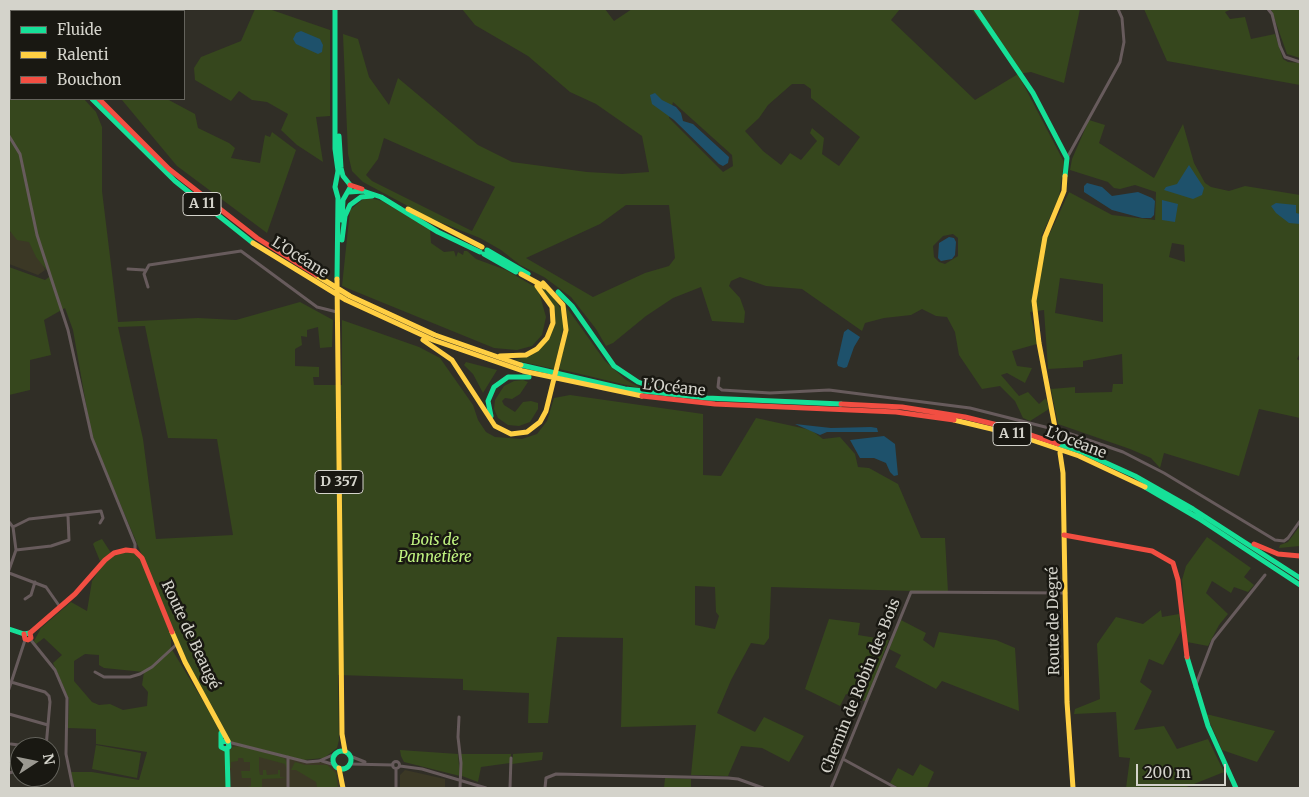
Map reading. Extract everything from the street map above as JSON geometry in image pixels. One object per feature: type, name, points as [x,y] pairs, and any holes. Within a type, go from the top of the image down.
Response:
[{"type":"main road","points":[[335,9],[337,181],[334,187],[338,194],[363,191],[381,197],[552,287],[568,302],[606,357],[628,376],[652,388],[702,395],[707,398]]},
{"type":"main road","points":[[976,9],[1033,93],[1067,158],[1064,191],[1045,237],[1034,301],[1039,343],[1057,438]]},
{"type":"main road","points":[[335,49],[340,162],[350,185],[377,193],[465,242]]},
{"type":"main road","name":"L’Océane","points":[[93,100],[133,142],[196,200],[256,245],[346,296],[484,354],[536,374],[631,390],[707,398],[888,406],[940,412],[993,423],[1049,440],[1110,464],[1166,492],[1300,578]]},
{"type":"main road","name":"L’Océane","points":[[100,100],[142,144],[200,196],[256,238],[328,287]]},
{"type":"main road","points":[[337,181],[346,179]]},
{"type":"main road","points":[[347,193],[350,185]]},
{"type":"main road","name":"D 357","points":[[337,293],[342,240],[342,206],[347,193]]},
{"type":"main road","name":"D 357","points":[[338,194],[337,293],[342,717],[340,752]]},
{"type":"main road","points":[[342,240],[345,216],[353,202],[366,196],[381,197]]},
{"type":"main road","points":[[484,354],[508,357],[526,355],[543,344],[551,330],[553,315],[549,300],[538,286],[509,266]]},
{"type":"main road","points":[[521,274],[546,287],[555,297],[563,312],[564,332],[546,406],[539,420],[532,428],[522,432],[501,428],[493,420],[488,408],[490,394],[494,387],[502,380],[511,376],[536,374]]},
{"type":"main road","points":[[401,327],[403,331],[440,349],[452,360],[495,426],[510,434],[527,432],[540,422],[546,411],[566,330],[566,319],[562,305],[556,295],[543,283]]},
{"type":"main road","name":"L’Océane","points":[[346,296],[401,327],[470,354],[562,382],[573,381],[634,396],[688,402],[902,413],[959,421],[1011,434],[1073,454],[1132,480],[1198,518],[1300,585]]},
{"type":"main road","name":"Route de Degré","points":[[1060,453],[1063,473],[1067,702],[1073,788]]},
{"type":"main road","points":[[1234,534],[1278,554],[1300,556]]},
{"type":"main road","points":[[1064,535],[1152,551],[1173,563],[1178,580],[1184,646],[1195,687],[1208,726],[1236,788]]},
{"type":"main road","points":[[9,629],[28,637],[75,594],[105,560],[114,553],[126,550],[135,551]]},
{"type":"main road","name":"Route de Beaugé","points":[[135,551],[142,558],[177,644],[221,730],[226,745],[228,788]]},
{"type":"main road","points":[[340,752],[350,756],[343,785],[334,760],[340,752]]},
{"type":"main road","points":[[337,767],[348,766]]},
{"type":"street","points":[[1067,158],[1120,62],[1124,42],[1122,18],[1118,9]]},
{"type":"street","points":[[1268,9],[1272,14],[1280,46],[1285,57],[1300,62]]},
{"type":"street","points":[[9,136],[20,154],[37,235],[68,330],[92,438],[135,544],[135,551]]},
{"type":"street","points":[[128,270],[144,270],[149,265],[241,251],[317,308],[338,312]]},
{"type":"street","points":[[144,270],[148,287]]},
{"type":"street","points":[[719,378],[718,387],[722,390],[770,393],[843,391],[970,408],[1100,442],[1138,459],[1275,540],[1284,541],[1288,538],[1300,521]]},
{"type":"street","points":[[13,527],[29,519],[101,511],[103,518],[100,523]]},
{"type":"street","points":[[16,550],[51,546],[69,540],[68,516]]},
{"type":"street","points":[[9,522],[13,527],[16,550],[9,572],[46,587],[60,607]]},
{"type":"street","points":[[1195,687],[1213,640],[1265,575]]},
{"type":"street","points":[[26,599],[31,595],[35,582]]},
{"type":"street","name":"Chemin de Robin des Bois","points":[[831,788],[912,592],[1066,593]]},
{"type":"street","points":[[9,689],[28,637]]},
{"type":"street","points":[[28,637],[55,670],[67,698],[66,754],[73,788]]},
{"type":"street","points":[[95,672],[104,677],[130,677],[140,674],[152,667],[177,644]]},
{"type":"street","points":[[11,682],[45,692],[48,696],[50,702],[47,737]]},
{"type":"street","points":[[9,714],[48,725]]},
{"type":"street","points":[[459,716],[460,788]]},
{"type":"street","points":[[226,745],[242,745],[307,762],[319,761],[340,752]]},
{"type":"street","points":[[350,756],[368,763]]},
{"type":"street","points":[[288,757],[288,788]]},
{"type":"street","points":[[510,788],[511,758]]},
{"type":"street","points":[[843,759],[896,788]]},
{"type":"street","points":[[319,761],[337,767]]},
{"type":"street","points":[[348,766],[368,763],[393,765],[397,762],[396,788]]},
{"type":"street","points":[[398,767],[422,769],[486,788]]},
{"type":"street","points":[[545,788],[545,781],[550,776],[728,778],[738,779],[762,788]]},
{"type":"shaded area","points":[[9,232],[31,236],[45,270],[38,275],[9,264]]},
{"type":"shaded area","points":[[230,744],[307,762],[319,761],[335,765],[343,788],[228,788],[226,749]]},
{"type":"shaded area","points":[[405,770],[445,779],[445,788],[400,788],[400,775]]},
{"type":"green space","points":[[255,9],[269,9],[330,30],[330,116],[316,117],[323,162],[297,145],[281,130],[288,114],[267,102],[252,100],[239,91],[231,101],[195,80],[194,68],[201,57],[241,41]]},
{"type":"green space","points":[[462,9],[605,9],[614,21],[632,9],[900,9],[891,20],[975,100],[1018,74],[1064,162],[1059,197],[1041,237],[1050,233],[1069,192],[1112,215],[1155,220],[1156,192],[1135,185],[1120,189],[1114,188],[1108,182],[1070,170],[1072,159],[1089,120],[1105,125],[1099,143],[1154,178],[1183,124],[1194,163],[1205,183],[1211,187],[1229,191],[1245,186],[1300,195],[1300,353],[1297,359],[1300,361],[1300,418],[1259,409],[1239,476],[1164,453],[1160,468],[1151,458],[1058,424],[1051,389],[1075,387],[1075,393],[1112,392],[1113,384],[1123,384],[1122,354],[1083,361],[1083,367],[1048,369],[1044,310],[1030,312],[1037,344],[1012,351],[1017,366],[1032,368],[1025,383],[1007,373],[1001,375],[1019,396],[1028,392],[1039,404],[1046,398],[1049,409],[1030,421],[1023,418],[1015,401],[1000,386],[982,389],[959,355],[955,332],[947,317],[936,316],[922,309],[911,315],[884,318],[865,323],[862,331],[802,289],[766,286],[740,277],[731,281],[729,286],[740,298],[745,312],[744,323],[712,321],[701,287],[673,298],[646,316],[613,343],[606,346],[596,329],[571,297],[544,277],[520,265],[501,250],[480,238],[432,219],[363,182],[352,171],[348,154],[343,34],[358,39],[369,77],[389,105],[398,78],[478,145],[512,162],[587,172],[622,174],[649,172],[642,136],[596,104],[570,92],[528,56],[475,25]],"holes":[[[792,84],[804,84],[811,89],[811,98],[860,137],[839,166],[822,154],[824,138],[812,128],[810,133],[817,141],[801,160],[790,153],[781,165],[763,151],[745,131],[759,118],[768,105]],[[673,102],[732,155],[733,166],[723,172],[669,118]],[[384,138],[495,187],[472,231],[372,181],[366,175],[378,159]],[[626,205],[669,205],[675,258],[669,266],[645,273],[593,297],[526,258],[600,224]],[[953,234],[958,238],[958,256],[945,264],[939,262],[934,257],[933,246],[943,236]],[[1172,243],[1184,245],[1185,262],[1169,257]],[[1060,278],[1103,284],[1103,322],[1055,313]]]},
{"type":"green space","points":[[971,9],[1080,9],[1064,83],[1031,72],[1018,74]]},
{"type":"green space","points":[[1144,9],[1232,9],[1225,12],[1230,19],[1245,17],[1251,39],[1275,34],[1283,59],[1288,62],[1300,63],[1300,85],[1167,61]]},
{"type":"green space","points":[[1271,9],[1300,9],[1300,58],[1287,54]]},
{"type":"green space","name":"Bois de Pannetière","points":[[9,85],[10,100],[85,100],[96,112],[102,127],[102,191],[118,322],[198,318],[236,320],[300,302],[333,320],[332,347],[320,348],[318,327],[307,330],[307,337],[301,336],[302,345],[295,349],[295,366],[319,367],[319,377],[313,377],[314,385],[342,385],[342,320],[419,347],[440,358],[473,405],[478,420],[486,432],[495,437],[522,439],[537,434],[547,421],[554,398],[570,395],[703,414],[703,475],[721,476],[756,418],[811,430],[823,439],[840,437],[855,454],[858,467],[869,468],[898,484],[921,538],[945,538],[948,592],[771,587],[769,638],[764,645],[751,643],[731,680],[717,713],[755,732],[764,717],[804,736],[789,762],[762,748],[741,746],[728,776],[691,775],[696,725],[621,727],[623,638],[557,637],[548,723],[528,723],[529,693],[463,690],[463,679],[338,675],[339,740],[337,748],[324,758],[303,760],[232,742],[223,731],[221,742],[225,749],[228,788],[75,788],[71,772],[92,772],[139,780],[147,752],[96,744],[96,729],[68,728],[69,699],[53,663],[62,655],[44,638],[36,644],[34,641],[41,628],[71,602],[87,611],[92,581],[101,567],[93,544],[102,539],[113,556],[130,550],[135,552],[141,560],[171,635],[171,648],[220,729],[189,666],[96,447],[90,427],[73,330],[65,308],[44,320],[51,355],[30,360],[30,390],[9,395],[9,267],[45,280],[49,277],[48,272],[36,257],[29,242],[17,240],[9,230]],"holes":[[[145,326],[168,438],[217,439],[233,535],[156,539],[143,439],[118,327]],[[695,586],[715,587],[716,612],[719,616],[715,629],[695,625]],[[85,654],[99,655],[99,665],[104,668],[144,672],[142,685],[148,692],[147,706],[123,710],[110,704],[99,705],[92,702],[74,681],[74,661]]]},
{"type":"green space","points":[[122,100],[169,100],[195,114],[198,128],[229,143],[235,148],[231,158],[260,163],[265,135],[270,137],[272,132],[296,150],[267,233],[177,166]]},
{"type":"green space","points":[[370,198],[382,201],[430,229],[431,243],[444,252],[454,251],[456,257],[458,252],[463,255],[464,251],[467,251],[476,259],[506,270],[535,287],[539,292],[546,317],[542,335],[532,346],[517,350],[494,348],[342,286],[350,210],[362,200]]},
{"type":"green space","points":[[539,285],[550,293],[563,314],[564,325],[554,369],[514,360],[530,356],[539,350],[555,317]]},
{"type":"green space","points":[[562,301],[605,361],[626,380],[643,389],[559,369],[568,329],[567,312]]},
{"type":"green space","points":[[466,362],[497,370],[483,393],[473,374],[464,365]]},
{"type":"green space","points":[[523,380],[528,382],[520,394],[512,399],[505,398],[502,401],[504,405],[515,412],[523,402],[531,401],[538,403],[538,409],[530,422],[519,426],[508,425],[498,418],[494,409],[495,400],[504,386],[514,381]]},
{"type":"green space","points":[[1300,526],[1300,546],[1279,548],[1280,545],[1288,542]]},
{"type":"green space","points":[[1207,537],[1251,568],[1244,577],[1254,585],[1248,592],[1234,587],[1231,593],[1212,581],[1206,593],[1228,614],[1219,625],[1208,646],[1187,642],[1182,580],[1186,566]]},
{"type":"green space","points":[[1161,610],[1162,617],[1179,614],[1181,631],[1163,665],[1149,659],[1140,682],[1152,691],[1134,730],[1164,726],[1177,749],[1208,739],[1224,772],[1184,788],[1126,788],[1130,758],[1119,757],[1116,712],[1074,714],[1075,709],[1100,699],[1097,644],[1116,617],[1143,624]]},
{"type":"green space","points":[[829,619],[860,623],[858,635],[889,640],[881,660],[884,661],[867,702],[846,694],[840,706],[805,689]]},
{"type":"green space","points":[[901,620],[926,633],[923,640],[934,648],[939,632],[996,640],[1015,648],[1019,711],[942,681],[936,689],[895,667],[901,655],[889,649]]},
{"type":"green space","points":[[1206,714],[1275,731],[1257,762],[1222,750]]},
{"type":"green space","points":[[96,745],[141,753],[137,778],[92,769]]},
{"type":"green space","points":[[241,746],[284,758],[287,762],[287,771],[285,764],[259,757],[259,770],[260,775],[263,775],[263,770],[266,770],[267,775],[278,774],[278,770],[280,770],[280,777],[286,778],[262,779],[262,787],[265,788],[244,788],[251,786],[251,778],[242,778],[241,771],[250,771],[250,762],[244,762],[243,758],[238,758],[238,761],[231,762],[231,768],[229,768],[229,751],[233,747]]},
{"type":"green space","points":[[400,750],[458,754],[460,776],[404,762]]},
{"type":"green space","points":[[543,752],[542,760],[512,764],[513,754]]},
{"type":"green space","points":[[460,754],[511,754],[510,763],[481,767],[478,782],[462,776]]},
{"type":"green space","points":[[295,762],[305,765],[327,765],[336,773],[338,788],[317,787],[316,782],[296,770],[291,770]]},
{"type":"green space","points":[[920,764],[934,772],[927,788],[899,788],[890,783],[898,768],[913,776]]},
{"type":"green space","points":[[665,778],[691,779],[691,788],[664,788]]},
{"type":"water","points":[[301,31],[320,39],[323,45],[322,52],[318,54],[296,44],[293,39],[296,33]]},
{"type":"water","points":[[655,93],[662,100],[676,107],[681,113],[683,121],[693,124],[729,157],[728,163],[723,166],[719,164],[674,120],[652,104],[650,95]]},
{"type":"water","points":[[1189,165],[1204,188],[1202,195],[1193,199],[1164,190],[1166,187],[1177,184]]},
{"type":"water","points":[[1087,183],[1102,187],[1112,196],[1138,192],[1152,198],[1155,201],[1154,215],[1151,218],[1142,218],[1112,210],[1084,192],[1084,186]]},
{"type":"water","points":[[1162,200],[1178,204],[1175,222],[1162,220]]},
{"type":"water","points":[[1276,203],[1296,205],[1296,213],[1300,214],[1300,224],[1289,223],[1276,213],[1271,206]]},
{"type":"water","points":[[949,237],[954,238],[956,242],[955,255],[952,259],[941,261],[938,258],[939,243]]},
{"type":"water","points":[[848,329],[860,337],[854,347],[847,367],[844,368],[838,366],[837,363],[844,332]]},
{"type":"water","points":[[795,424],[831,428],[871,427],[877,428],[878,432],[827,432],[820,435]]},
{"type":"water","points":[[884,436],[895,444],[898,475],[894,476],[890,472],[886,463],[874,458],[860,458],[850,440]]},
{"type":"traffic: fast","points":[[335,9],[335,149],[338,171],[335,187],[338,198],[337,279]]},
{"type":"traffic: fast","points":[[976,9],[1033,93],[1067,158],[1065,176]]},
{"type":"traffic: fast","points":[[93,100],[175,181],[253,243]]},
{"type":"traffic: fast","points":[[339,136],[341,168],[343,176],[351,186],[343,200],[342,220]]},
{"type":"traffic: fast","points":[[349,192],[363,191],[381,197],[438,232],[480,252]]},
{"type":"traffic: fast","points":[[342,240],[345,216],[350,205],[361,197],[372,196]]},
{"type":"traffic: fast","points":[[487,250],[528,274]]},
{"type":"traffic: fast","points":[[484,254],[516,272]]},
{"type":"traffic: fast","points":[[558,292],[572,306],[614,366],[638,382],[664,391]]},
{"type":"traffic: fast","points":[[521,365],[625,389],[707,398],[841,404]]},
{"type":"traffic: fast","points":[[491,416],[488,401],[494,387],[508,377],[529,377]]},
{"type":"traffic: fast","points":[[1058,444],[1082,452],[1135,476],[1193,509],[1300,578]]},
{"type":"traffic: fast","points":[[1145,487],[1198,518],[1300,585]]},
{"type":"traffic: fast","points":[[9,629],[24,634],[30,633]]},
{"type":"traffic: fast","points":[[1187,657],[1208,726],[1236,788]]},
{"type":"traffic: fast","points":[[221,733],[221,747],[225,749],[229,747],[228,741],[221,742]]},
{"type":"traffic: fast","points":[[227,748],[228,788]]},
{"type":"traffic: fast","points":[[342,751],[348,754],[351,760],[348,766],[342,769],[336,766],[333,760],[336,754],[342,751]]},
{"type":"traffic: slow","points":[[1057,438],[1039,343],[1034,301],[1045,237],[1064,191],[1065,176]]},
{"type":"traffic: slow","points":[[408,209],[482,247]]},
{"type":"traffic: slow","points":[[253,243],[346,300],[433,340],[523,371],[642,396]]},
{"type":"traffic: slow","points":[[521,274],[545,287]]},
{"type":"traffic: slow","points":[[316,275],[350,296],[435,335],[521,365]]},
{"type":"traffic: slow","points":[[337,279],[342,734],[345,751]]},
{"type":"traffic: slow","points":[[423,340],[452,360],[495,426],[511,434],[527,432],[540,422],[546,411],[566,330],[563,305],[543,283]]},
{"type":"traffic: slow","points":[[500,356],[526,355],[537,349],[547,338],[553,323],[552,307],[537,286]]},
{"type":"traffic: slow","points":[[954,420],[1017,435],[1079,456],[1145,487]]},
{"type":"traffic: slow","points":[[1060,453],[1063,473],[1067,702],[1073,788]]},
{"type":"traffic: slow","points":[[172,632],[185,662],[228,741]]},
{"type":"traffic: slow","points":[[339,768],[343,788]]},
{"type":"traffic: jam","points":[[100,100],[169,169],[257,238],[316,275]]},
{"type":"traffic: jam","points":[[350,185],[362,189]]},
{"type":"traffic: jam","points":[[642,396],[715,404],[896,412],[954,420]]},
{"type":"traffic: jam","points":[[841,404],[902,407],[965,417],[1010,428],[1058,444]]},
{"type":"traffic: jam","points":[[1064,535],[1152,551],[1173,563],[1178,580],[1187,657]]},
{"type":"traffic: jam","points":[[1254,544],[1278,554],[1300,556]]},
{"type":"traffic: jam","points":[[30,633],[75,594],[105,560],[114,553],[126,550],[135,551],[142,558],[172,632]]},
{"type":"traffic: jam","points":[[24,634],[25,639],[28,640],[31,638],[30,633]]}]
